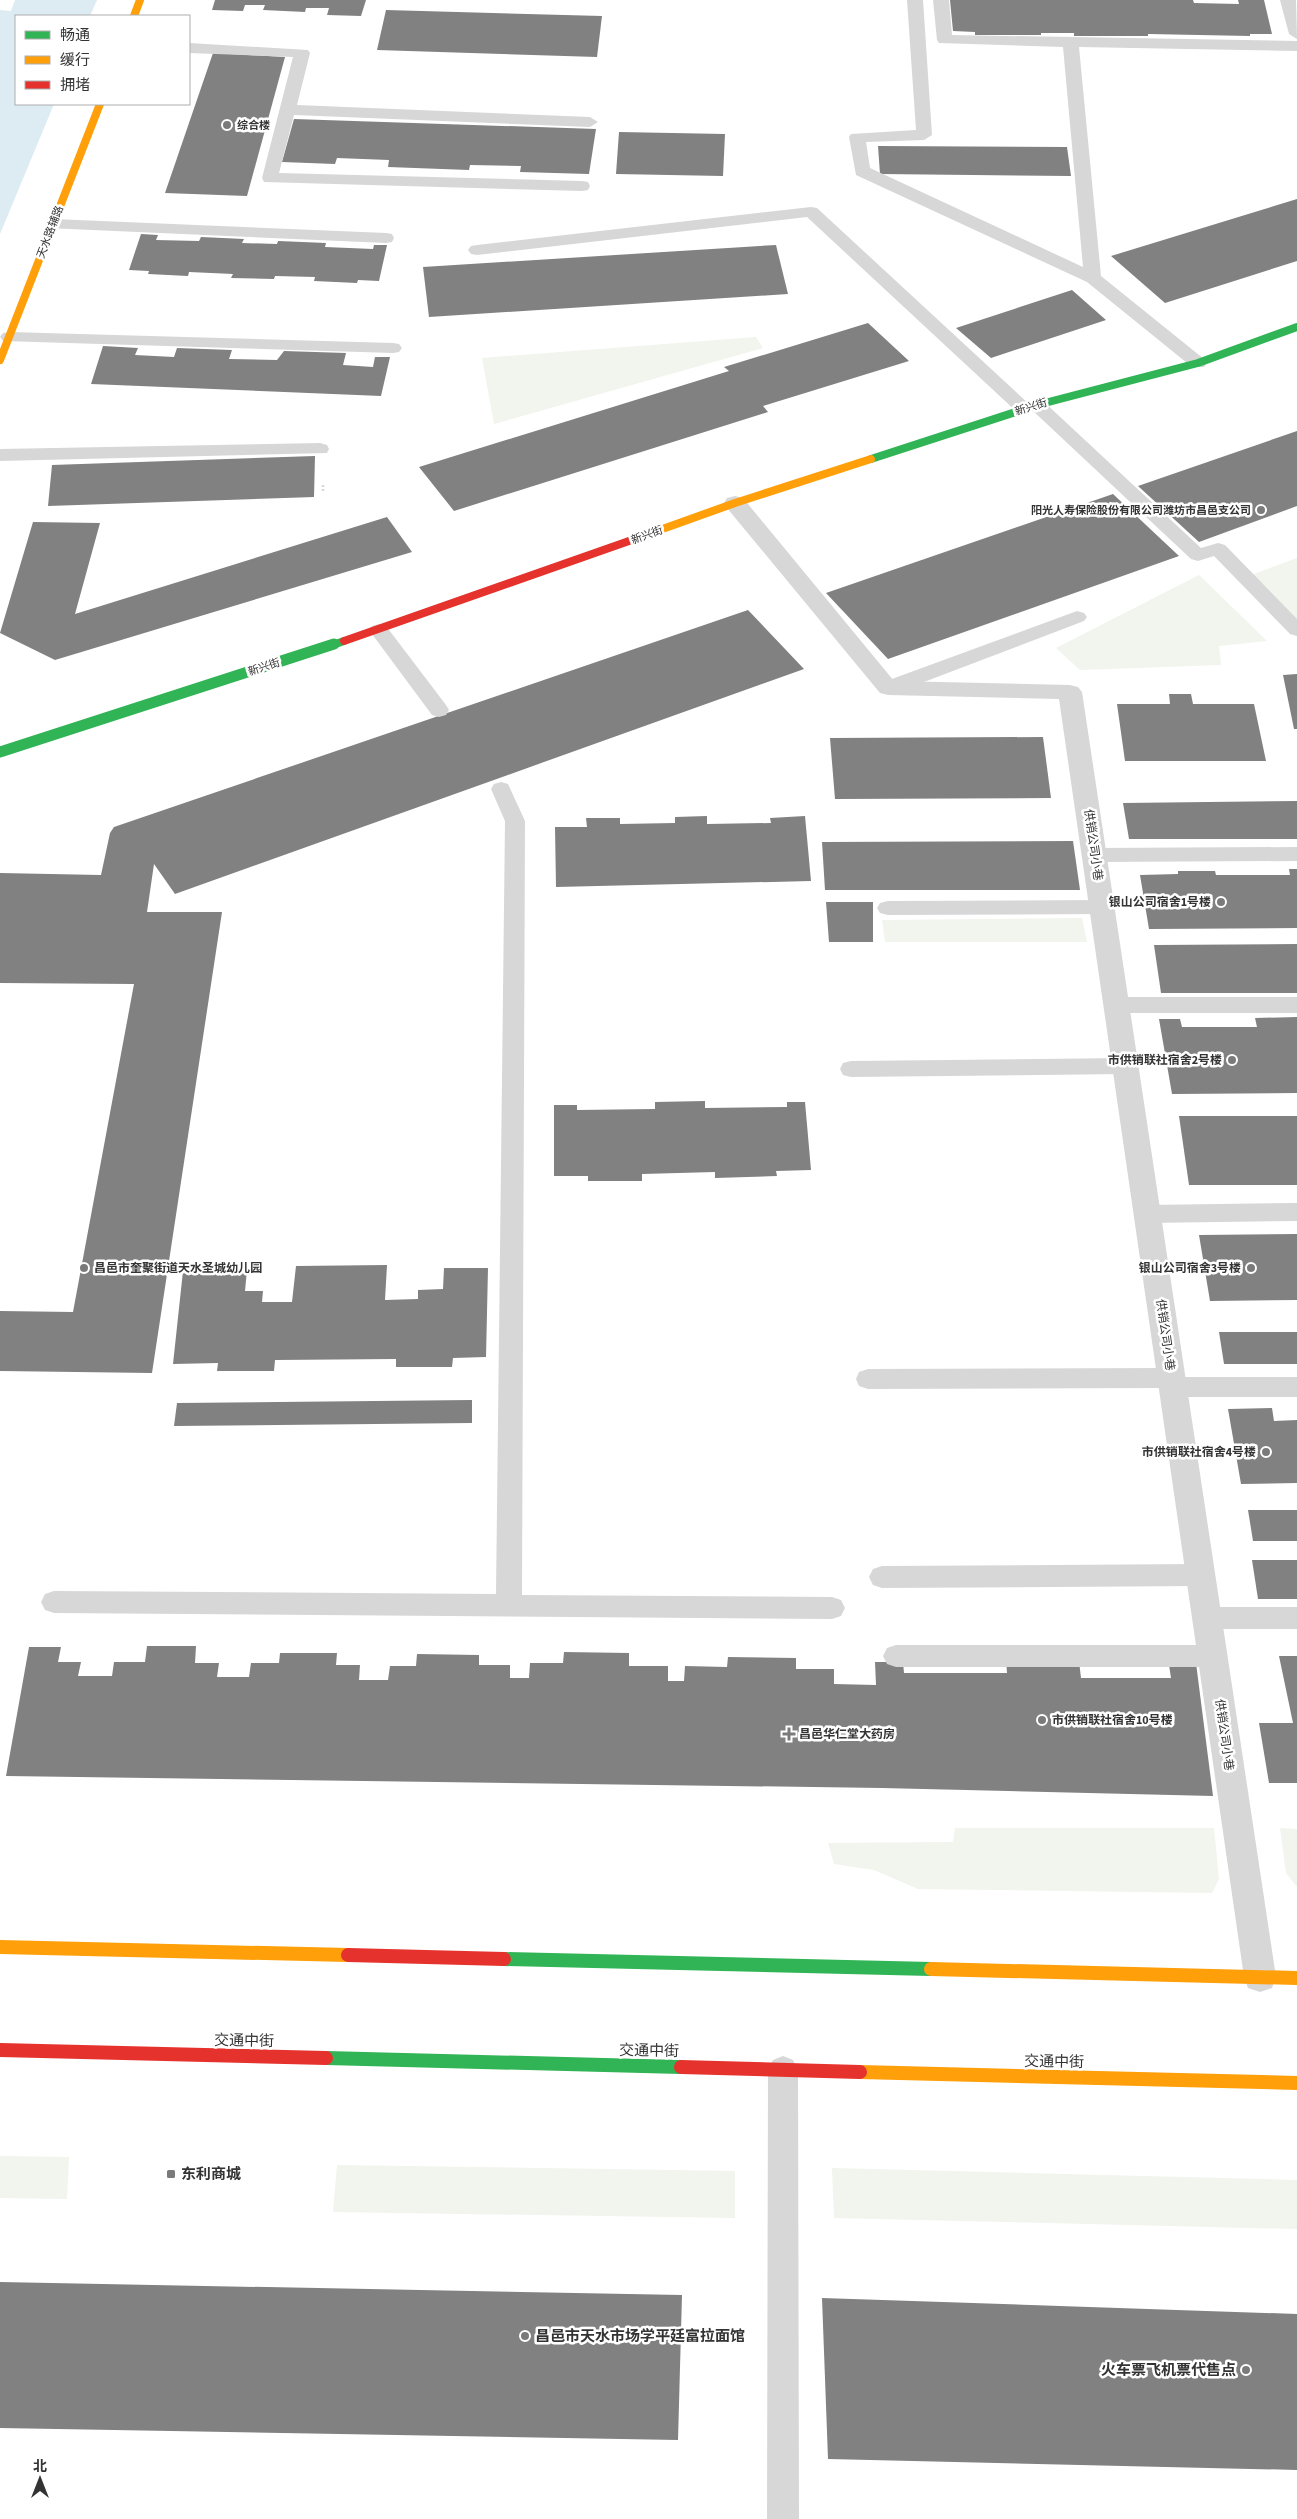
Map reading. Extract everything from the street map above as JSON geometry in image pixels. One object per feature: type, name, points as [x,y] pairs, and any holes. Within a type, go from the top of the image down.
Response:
[{"type":"street","points":[[134,15],[140,0]]},
{"type":"street","name":"天水路辅路","points":[[0,360],[100,105]]},
{"type":"street","name":"新兴街","points":[[0,752],[379,630],[735,504],[1030,407],[1198,362],[1297,327]]},
{"type":"street","points":[[735,504],[888,688]]},
{"type":"street","name":"供销公司小巷","points":[[888,688],[1070,692],[1260,1977]]},
{"type":"street","points":[[0,746],[13,748]]},
{"type":"street","points":[[0,1947],[1297,1978]]},
{"type":"street","name":"交通中街","points":[[0,2050],[1297,2083]]},
{"type":"lane","points":[[915,0],[924,135],[857,137],[862,171],[1092,278],[1198,362]]},
{"type":"lane","points":[[941,0],[945,40],[1071,44],[1297,46]]},
{"type":"lane","points":[[1288,0],[1297,34]]},
{"type":"lane","points":[[1071,44],[1092,278]]},
{"type":"lane","points":[[190,48],[302,53],[270,178],[582,186]]},
{"type":"lane","points":[[288,110],[590,122]]},
{"type":"lane","points":[[477,250],[811,212],[1198,556],[1218,549],[1297,630]]},
{"type":"lane","points":[[53,224],[386,238]]},
{"type":"lane","points":[[9,337],[392,348]]},
{"type":"lane","points":[[0,455],[320,449]]},
{"type":"lane","points":[[888,688],[1076,618]]},
{"type":"lane","points":[[379,630],[439,710]]},
{"type":"lane","points":[[501,789],[515,822],[509,1605]]},
{"type":"lane","points":[[1095,856],[1297,854]]},
{"type":"lane","points":[[888,908],[1102,907]]},
{"type":"lane","points":[[1116,1005],[1297,1005]]},
{"type":"lane","points":[[851,1069],[1126,1066]]},
{"type":"lane","points":[[1147,1214],[1297,1212]]},
{"type":"lane","points":[[868,1379],[1172,1382],[1297,1386]]},
{"type":"lane","points":[[882,1577],[1200,1575]]},
{"type":"lane","points":[[54,1602],[832,1608]]},
{"type":"lane","points":[[1206,1618],[1297,1618]]},
{"type":"lane","points":[[896,1656],[1212,1656]]},
{"type":"lane","points":[[783,2070],[783,2519]]},
{"type":"shaded area","points":[[15,0],[97,0],[90,15],[15,15],[15,105],[54,105],[0,234],[0,10],[11,11]]},
{"type":"shaded area","points":[[756,337],[763,348],[494,424],[482,358]]},
{"type":"shaded area","points":[[1297,558],[1297,632],[1246,577]]},
{"type":"shaded area","points":[[1199,575],[1267,641],[1219,646],[1221,665],[1080,670],[1056,648]]},
{"type":"shaded area","points":[[1082,918],[1087,942],[885,942],[882,920]]},
{"type":"shaded area","points":[[955,1828],[1214,1828],[1219,1879],[1212,1893],[918,1889],[874,1870],[834,1864],[828,1843],[953,1842]]},
{"type":"shaded area","points":[[1280,1828],[1297,1829],[1297,1887],[1286,1873]]},
{"type":"shaded area","points":[[0,2156],[69,2157],[67,2199],[0,2198]]},
{"type":"shaded area","points":[[337,2165],[735,2171],[735,2218],[333,2212]]},
{"type":"shaded area","points":[[832,2168],[1297,2180],[1297,2229],[834,2218]]},
{"type":"building","points":[[215,0],[366,0],[361,16],[327,15],[329,8],[306,8],[305,12],[263,10],[265,5],[245,5],[243,11],[212,10]]},
{"type":"building","points":[[950,0],[1193,0],[1194,3],[1239,4],[1238,0],[1264,0],[1272,34],[1250,34],[1250,36],[1148,34],[1148,36],[1074,36],[1074,33],[975,35],[975,32],[953,31]]},
{"type":"building","points":[[386,10],[602,16],[597,57],[377,50]]},
{"type":"building","name":"综合楼","points":[[213,53],[285,57],[247,196],[165,193]]},
{"type":"building","points":[[294,119],[596,129],[589,174],[520,172],[521,166],[470,165],[469,170],[388,167],[389,160],[337,158],[335,164],[282,162]]},
{"type":"building","points":[[619,132],[725,134],[723,176],[616,174]]},
{"type":"building","points":[[878,146],[1067,147],[1071,176],[880,174]]},
{"type":"building","points":[[1297,199],[1297,261],[1165,303],[1111,256]]},
{"type":"building","points":[[141,234],[158,235],[156,240],[199,241],[201,237],[244,239],[242,243],[277,244],[278,241],[326,243],[325,247],[373,249],[374,245],[387,245],[379,281],[358,280],[357,283],[314,281],[315,277],[275,276],[274,279],[231,278],[233,274],[189,272],[188,276],[148,274],[149,271],[129,270]]},
{"type":"building","points":[[776,245],[788,294],[429,317],[423,267]]},
{"type":"building","points":[[1072,290],[1106,320],[991,358],[956,328]]},
{"type":"building","points":[[868,323],[909,361],[763,406],[768,412],[454,511],[419,467],[729,371],[724,367]]},
{"type":"building","points":[[103,346],[138,348],[135,355],[174,357],[177,348],[232,350],[229,359],[277,360],[284,351],[346,353],[343,365],[373,367],[375,357],[390,357],[381,396],[91,384]]},
{"type":"building","points":[[1297,431],[1297,506],[1199,542],[1138,486]]},
{"type":"building","points":[[315,456],[314,497],[48,506],[52,465]]},
{"type":"building","points":[[1113,494],[1179,556],[888,659],[826,593]]},
{"type":"building","points":[[387,517],[412,552],[55,660],[0,633],[33,522],[100,523],[75,614]]},
{"type":"building","points":[[748,610],[804,669],[175,894],[154,864],[147,912],[222,912],[152,1373],[0,1371],[0,1311],[73,1312],[134,984],[0,983],[0,873],[101,875],[110,833],[114,827]]},
{"type":"building","points":[[1297,674],[1297,729],[1294,729],[1283,675]]},
{"type":"building","points":[[1169,694],[1191,694],[1193,704],[1254,704],[1266,761],[1125,761],[1117,704],[1170,704]]},
{"type":"building","points":[[1043,737],[1051,798],[835,799],[830,738]]},
{"type":"building","points":[[1297,801],[1297,839],[1129,839],[1123,803]]},
{"type":"building","points":[[707,816],[707,824],[771,823],[770,818],[805,816],[811,881],[556,887],[555,827],[587,827],[586,818],[620,818],[620,824],[675,823],[675,817]]},
{"type":"building","points":[[1073,841],[1080,890],[825,890],[822,842]]},
{"type":"building","name":"银山公司宿舍1号楼","points":[[1289,869],[1297,869],[1297,928],[1149,929],[1140,875],[1178,874],[1178,871],[1215,871],[1216,875],[1290,875]]},
{"type":"building","points":[[826,902],[873,902],[873,942],[829,942]]},
{"type":"building","points":[[1297,944],[1297,993],[1161,993],[1154,945]]},
{"type":"building","name":"市供销联社宿舍2号楼","points":[[1297,1017],[1297,1093],[1172,1094],[1159,1019],[1180,1019],[1182,1027],[1257,1027],[1255,1018]]},
{"type":"building","points":[[705,1101],[705,1108],[787,1107],[787,1102],[805,1102],[811,1170],[776,1171],[777,1176],[715,1178],[715,1172],[642,1174],[642,1181],[588,1181],[588,1176],[554,1176],[554,1105],[577,1105],[577,1110],[655,1109],[655,1102]]},
{"type":"building","points":[[1179,1116],[1297,1116],[1297,1185],[1189,1185]]},
{"type":"building","name":"银山公司宿舍3号楼","points":[[1297,1234],[1297,1300],[1210,1301],[1199,1235]]},
{"type":"building","points":[[387,1265],[385,1300],[418,1299],[418,1290],[443,1289],[444,1268],[488,1268],[486,1357],[453,1358],[452,1367],[396,1367],[396,1359],[275,1360],[274,1371],[217,1371],[218,1363],[173,1364],[183,1271],[247,1270],[245,1291],[263,1291],[262,1302],[292,1302],[296,1266]]},
{"type":"building","points":[[1219,1332],[1297,1332],[1297,1364],[1224,1364]]},
{"type":"building","points":[[472,1400],[472,1423],[174,1426],[177,1403]]},
{"type":"building","name":"市供销联社宿舍4号楼","points":[[1272,1408],[1274,1421],[1297,1420],[1297,1483],[1241,1484],[1228,1409]]},
{"type":"building","points":[[1248,1510],[1297,1510],[1297,1541],[1253,1541]]},
{"type":"building","points":[[1252,1560],[1297,1560],[1297,1599],[1258,1599]]},
{"type":"building","points":[[147,1646],[196,1646],[195,1663],[219,1663],[217,1677],[249,1677],[251,1663],[279,1663],[280,1653],[337,1653],[336,1665],[360,1665],[359,1680],[388,1680],[390,1666],[416,1666],[417,1654],[479,1655],[479,1665],[510,1665],[510,1678],[529,1678],[530,1663],[563,1663],[564,1652],[629,1653],[629,1666],[668,1666],[668,1681],[684,1681],[685,1666],[727,1667],[728,1657],[796,1658],[796,1669],[834,1669],[834,1684],[876,1685],[875,1662],[903,1662],[904,1673],[1007,1673],[1006,1660],[1079,1661],[1081,1678],[1171,1678],[1169,1665],[1196,1663],[1213,1796],[882,1788],[6,1776],[29,1647],[61,1647],[58,1662],[81,1662],[78,1676],[112,1676],[114,1662],[145,1662]]},
{"type":"building","points":[[1279,1656],[1297,1656],[1297,1783],[1269,1783],[1259,1723],[1293,1723]]},
{"type":"building","points":[[0,2282],[682,2295],[678,2440],[0,2428]]},
{"type":"building","points":[[822,2298],[1297,2314],[1297,2470],[828,2459]]},
{"type":"traffic: fast","points":[[871,459],[1037,405],[1198,363],[1297,327]]},
{"type":"traffic: fast","points":[[0,752],[344,641]]},
{"type":"traffic: fast","points":[[504,1959],[931,1969]]},
{"type":"traffic: fast","points":[[326,2058],[681,2067]]},
{"type":"traffic: slow","points":[[134,15],[140,0]]},
{"type":"traffic: slow","points":[[0,360],[100,105]]},
{"type":"traffic: slow","points":[[629,541],[735,503],[871,459]]},
{"type":"traffic: slow","points":[[0,1947],[348,1955]]},
{"type":"traffic: slow","points":[[931,1969],[1297,1978]]},
{"type":"traffic: slow","points":[[860,2072],[1297,2083]]},
{"type":"traffic: jam","points":[[344,641],[629,541]]},
{"type":"traffic: jam","points":[[348,1955],[504,1959]]},
{"type":"traffic: jam","points":[[0,2050],[326,2058]]},
{"type":"traffic: jam","points":[[681,2067],[860,2072]]},
{"type":"place","name":"综合楼","points":[[227,125]]},
{"type":"place","name":"阳光人寿保险股份有限公司潍坊市昌邑支公司","points":[[1261,510]]},
{"type":"place","name":"银山公司宿舍1号楼","points":[[1221,902]]},
{"type":"place","name":"市供销联社宿舍2号楼","points":[[1232,1060]]},
{"type":"place","name":"昌邑市奎聚街道天水圣城幼儿园","points":[[84,1268]]},
{"type":"place","name":"银山公司宿舍3号楼","points":[[1251,1268]]},
{"type":"place","name":"市供销联社宿舍4号楼","points":[[1266,1452]]},
{"type":"place","name":"市供销联社宿舍10号楼","points":[[1042,1720]]},
{"type":"place","name":"昌邑华仁堂大药房","points":[[789,1734]]},
{"type":"place","name":"东利商城","points":[[171,2174]]},
{"type":"place","name":"昌邑市天水市场学平廷富拉面馆","points":[[525,2336]]},
{"type":"place","name":"火车票飞机票代售点","points":[[1246,2370]]}]
